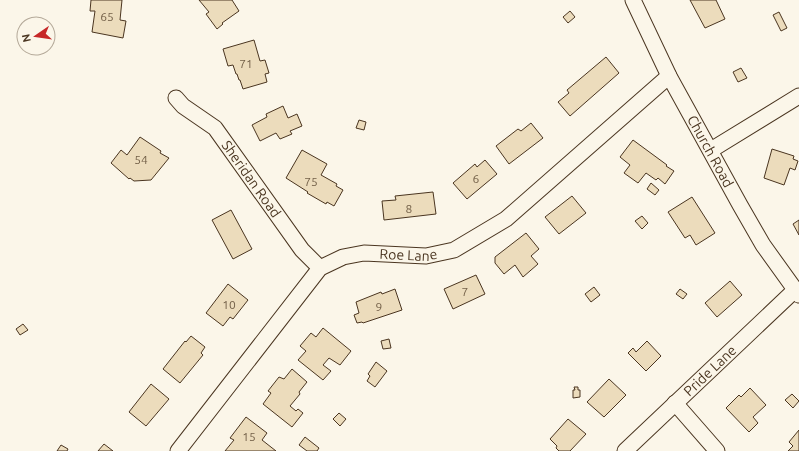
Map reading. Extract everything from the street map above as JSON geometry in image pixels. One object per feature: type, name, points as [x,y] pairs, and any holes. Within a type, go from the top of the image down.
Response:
[{"type":"street","name":"Church Road","points":[[633,0],[669,76],[740,205],[763,245],[797,293]]},
{"type":"street","name":"Roe Lane","points":[[178,451],[320,268],[343,257],[364,252],[426,256],[454,250],[506,219],[669,76]]},
{"type":"street","points":[[711,150],[799,96]]},
{"type":"street","name":"Sheridan Road","points":[[176,98],[183,106],[215,128],[302,250],[320,268]]},
{"type":"street","name":"Pride Lane","points":[[625,451],[675,403],[797,293]]},
{"type":"street","points":[[675,403],[717,451]]},
{"type":"building","points":[[91,0],[122,0],[120,20],[126,21],[123,38],[92,32],[95,11],[90,11]]},
{"type":"building","points":[[199,0],[232,0],[239,11],[222,23],[223,24],[217,29],[206,14],[209,12]]},
{"type":"building","points":[[690,0],[716,0],[725,19],[705,28]]},
{"type":"building","points":[[570,11],[575,17],[568,23],[563,17]]},
{"type":"building","points":[[779,12],[787,28],[781,31],[773,15]]},
{"type":"building","points":[[254,40],[260,61],[265,60],[269,73],[265,74],[267,82],[243,89],[233,65],[228,66],[223,49]]},
{"type":"building","points":[[606,57],[619,73],[570,116],[558,102],[569,93],[567,90]]},
{"type":"building","points":[[741,68],[747,78],[738,82],[733,72]]},
{"type":"building","points":[[283,106],[288,118],[297,114],[302,126],[290,131],[292,134],[280,139],[276,133],[260,141],[252,125],[267,117],[266,114]]},
{"type":"building","points":[[359,120],[366,122],[364,130],[356,128]]},
{"type":"building","points":[[531,123],[543,138],[509,164],[496,146],[518,129],[521,131]]},
{"type":"building","points":[[140,137],[161,151],[160,153],[169,158],[151,180],[134,181],[130,178],[129,179],[111,163],[121,150],[127,155]]},
{"type":"building","points":[[633,140],[674,171],[665,184],[658,178],[656,180],[646,173],[638,183],[624,173],[630,165],[620,157]]},
{"type":"building","points":[[772,149],[794,156],[793,159],[798,161],[795,170],[790,168],[784,185],[764,178]]},
{"type":"building","points":[[302,150],[327,164],[321,175],[337,184],[336,186],[343,190],[334,206],[327,202],[326,204],[307,193],[308,192],[286,178]]},
{"type":"building","points":[[485,160],[497,174],[467,199],[453,183],[475,164],[477,167]]},
{"type":"building","points":[[651,183],[659,190],[655,195],[647,189]]},
{"type":"building","points":[[433,192],[436,214],[384,220],[382,201],[396,200],[395,196]]},
{"type":"building","points":[[572,196],[586,213],[559,234],[545,217]]},
{"type":"building","points":[[692,197],[715,233],[696,245],[690,235],[685,238],[668,212]]},
{"type":"building","points":[[231,210],[252,249],[233,259],[212,220]]},
{"type":"building","points":[[642,216],[648,223],[642,229],[635,221]]},
{"type":"building","points":[[799,220],[799,235],[793,224]]},
{"type":"building","points":[[526,233],[539,249],[531,256],[538,264],[523,277],[515,265],[504,274],[495,263],[495,257]]},
{"type":"building","points":[[476,275],[485,294],[453,309],[444,289]]},
{"type":"building","points":[[730,281],[742,295],[717,317],[705,303]]},
{"type":"building","points":[[228,284],[248,300],[233,319],[230,317],[223,326],[206,313]]},
{"type":"building","points":[[594,287],[600,295],[591,302],[585,294]]},
{"type":"building","points":[[395,289],[402,310],[363,323],[357,323],[354,315],[359,313],[356,302],[381,292],[382,294]]},
{"type":"building","points":[[680,289],[687,294],[683,299],[676,294]]},
{"type":"building","points":[[23,324],[28,330],[20,335],[16,329]]},
{"type":"building","points":[[323,328],[351,351],[340,365],[329,358],[323,365],[331,371],[323,380],[298,360],[306,351],[300,346],[311,333],[316,337]]},
{"type":"building","points":[[191,336],[205,347],[201,353],[203,355],[180,383],[163,369],[185,341],[186,342]]},
{"type":"building","points":[[389,339],[391,348],[383,349],[381,341]]},
{"type":"building","points":[[647,341],[661,356],[646,371],[628,353],[633,348],[636,352]]},
{"type":"building","points":[[376,362],[387,371],[375,387],[367,381],[370,376],[368,374]]},
{"type":"building","points":[[292,369],[307,382],[299,392],[300,394],[290,406],[296,411],[298,409],[303,413],[292,427],[263,404],[271,393],[268,391],[279,377],[284,379]]},
{"type":"building","points":[[609,379],[626,395],[604,417],[587,402]]},
{"type":"building","points":[[151,384],[169,399],[146,426],[129,412]]},
{"type":"building","points":[[574,387],[578,387],[578,390],[580,390],[580,397],[573,398],[573,390],[575,390]]},
{"type":"building","points":[[750,388],[766,405],[753,417],[758,423],[749,432],[726,408],[739,395],[741,397]]},
{"type":"building","points":[[792,394],[799,401],[793,408],[785,400]]},
{"type":"building","points":[[339,413],[346,419],[340,426],[333,419]]},
{"type":"building","points":[[246,417],[267,433],[262,440],[276,451],[225,451],[234,440],[230,438]]},
{"type":"building","points":[[568,419],[586,434],[570,451],[559,451],[556,448],[557,446],[550,439]]},
{"type":"building","points":[[799,430],[799,451],[788,451],[793,446],[789,442]]},
{"type":"building","points":[[305,437],[319,448],[317,451],[307,451],[299,445]]},
{"type":"building","points":[[104,444],[113,451],[98,451]]},
{"type":"building","points":[[61,445],[68,449],[67,451],[57,451]]}]
